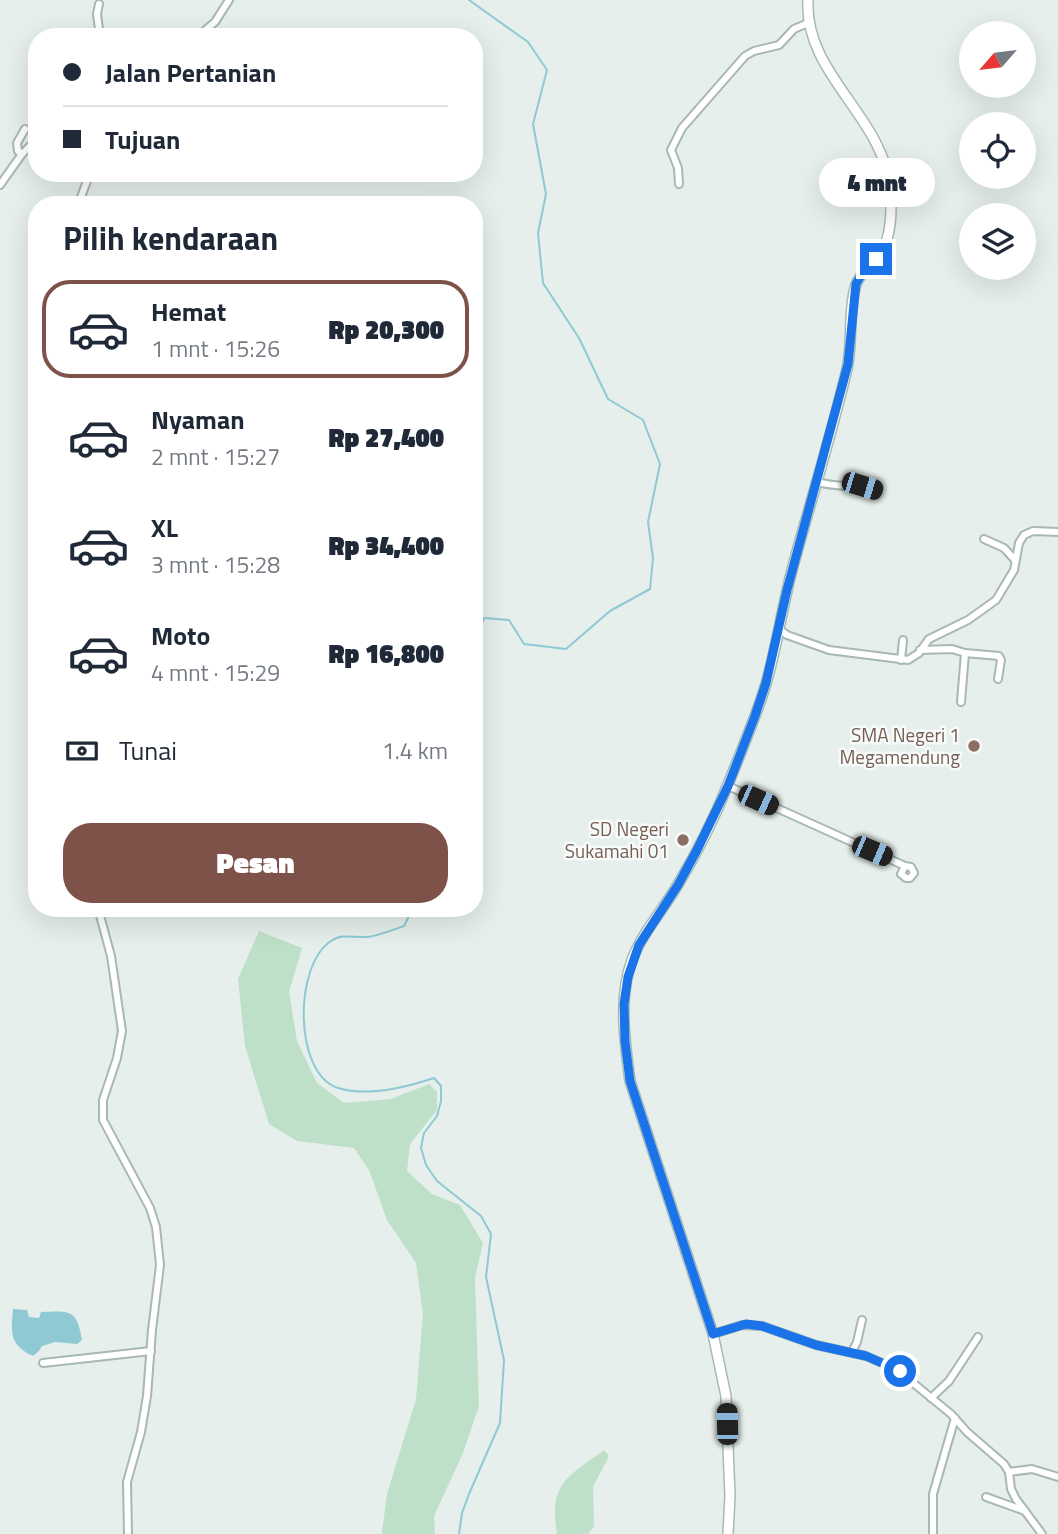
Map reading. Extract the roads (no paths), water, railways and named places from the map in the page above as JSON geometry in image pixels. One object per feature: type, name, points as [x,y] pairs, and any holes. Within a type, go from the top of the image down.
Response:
[{"type":"street","points":[[208,28],[229,0]]},
{"type":"street","points":[[729,1534],[726,1396],[713,1334],[630,1081],[624,1004],[631,961],[678,885],[728,786],[759,705],[848,364],[856,284],[863,272],[882,253],[887,237],[891,205],[890,185],[880,150],[826,68],[808,23],[808,0]]},
{"type":"street","points":[[99,4],[99,28]]},
{"type":"street","points":[[679,184],[678,168],[671,150],[682,128],[745,56],[779,45],[794,29],[808,23]]},
{"type":"street","points":[[22,154],[18,151],[16,142],[25,129]]},
{"type":"street","points":[[0,185],[28,148]]},
{"type":"street","points":[[817,482],[876,490]]},
{"type":"street","points":[[779,629],[816,646],[901,660],[910,659],[929,639],[968,620],[996,600],[1014,570],[1018,542],[1026,534],[1033,531],[1058,532]]},
{"type":"street","points":[[984,539],[1004,548],[1015,560]]},
{"type":"street","points":[[901,660],[903,640]]},
{"type":"street","points":[[920,650],[952,649],[999,656],[1001,660],[998,679]]},
{"type":"street","points":[[961,702],[965,653]]},
{"type":"street","points":[[728,786],[905,866]]},
{"type":"street","points":[[100,917],[111,956],[122,1031],[117,1058],[103,1100],[103,1120],[150,1208],[158,1240],[160,1265],[141,1432],[127,1482],[128,1534]]},
{"type":"street","points":[[852,1352],[858,1342],[862,1320]]},
{"type":"street","points":[[713,1334],[738,1326],[753,1325],[780,1331],[816,1345],[852,1352],[896,1368],[1004,1464],[1009,1472],[1012,1492],[1042,1534]]},
{"type":"street","points":[[931,1398],[944,1388],[978,1337]]},
{"type":"street","points":[[43,1363],[151,1351]]},
{"type":"street","points":[[933,1534],[933,1494],[955,1418]]},
{"type":"street","points":[[1009,1472],[1027,1469],[1058,1477]]},
{"type":"street","points":[[986,1497],[1026,1512]]},
{"type":"water","points":[[13,1309],[27,1310],[29,1317],[39,1318],[41,1312],[59,1311],[70,1314],[77,1322],[82,1340],[77,1344],[55,1342],[42,1346],[33,1356],[19,1347],[13,1337]]},
{"type":"waterway","points":[[469,0],[528,42],[547,70],[533,124],[546,194],[538,233],[543,283],[579,338],[608,399],[643,420],[660,464],[648,522],[653,558],[650,589],[610,611],[566,649],[524,644],[509,620],[484,618],[483,621]]},
{"type":"waterway","points":[[408,917],[404,926],[382,934],[340,937],[331,941],[319,954],[310,972],[305,994],[304,1018],[306,1041],[313,1062],[323,1078],[338,1088],[374,1091],[434,1078],[441,1086],[437,1116],[424,1133],[421,1148],[426,1165],[437,1181],[481,1216],[491,1234],[486,1277],[504,1360],[500,1423],[469,1494],[462,1513],[459,1534]]},
{"type":"place","name":"SMA Negeri 1 Megamendung","points":[[974,746]]},
{"type":"place","name":"SD Negeri Sukamahi 01","points":[[683,840]]}]
